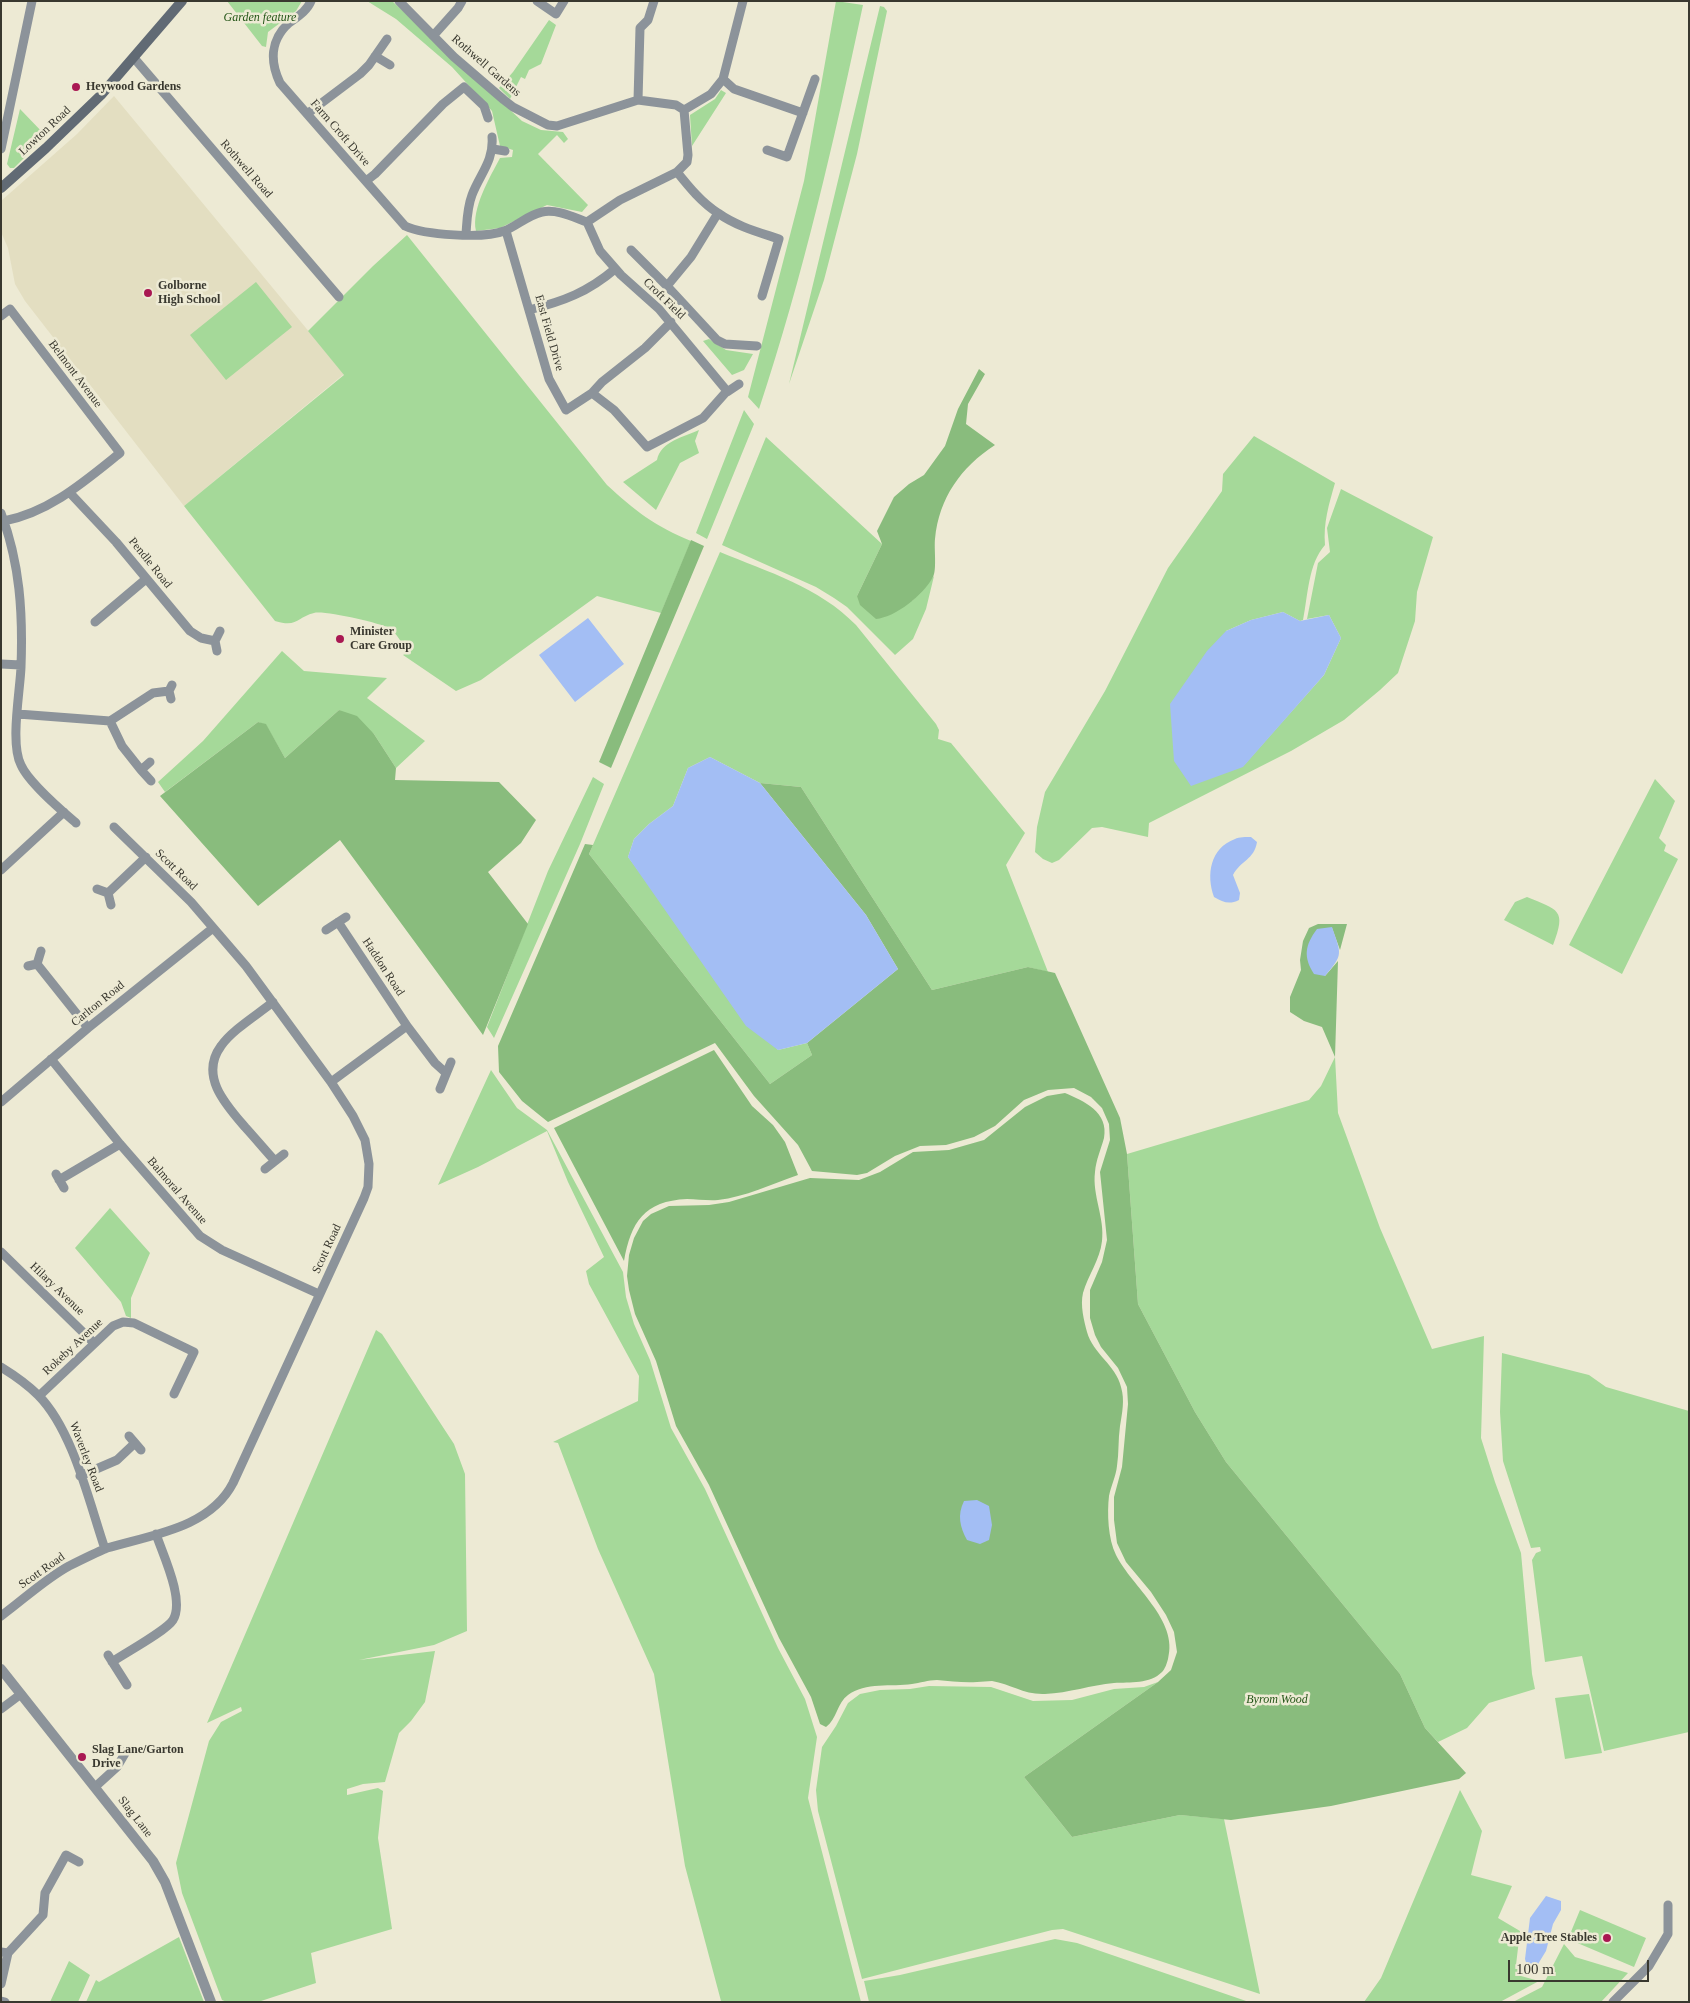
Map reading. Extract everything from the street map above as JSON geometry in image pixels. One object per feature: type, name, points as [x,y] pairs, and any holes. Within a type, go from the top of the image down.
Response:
[{"type":"main road","name":"Lowton Road","points":[[3,183],[46,148],[101,95],[182,1]]},
{"type":"street","points":[[1,150],[32,1]]},
{"type":"street","name":"Farm Croft Drive","points":[[311,1],[305,10],[277,38],[273,52],[273,65],[280,84],[405,226],[420,232],[494,234],[506,231],[543,212],[561,214],[587,222]]},
{"type":"street","name":"Rothwell Gardens","points":[[399,1],[454,57],[513,107],[548,125],[557,126],[638,100],[676,105],[684,110]]},
{"type":"street","name":"Rothwell Gardens","points":[[433,36],[462,1]]},
{"type":"street","points":[[537,1],[556,14],[564,1]]},
{"type":"street","points":[[638,100],[640,28],[648,20],[654,1]]},
{"type":"street","points":[[587,222],[620,200],[677,172],[687,162],[684,110],[711,94],[722,79],[743,1]]},
{"type":"street","points":[[307,114],[360,74],[387,39]]},
{"type":"street","points":[[375,56],[390,65]]},
{"type":"street","name":"Rothwell Road","points":[[134,58],[340,296]]},
{"type":"street","points":[[722,79],[734,89],[803,113]]},
{"type":"street","points":[[767,150],[787,157],[815,79]]},
{"type":"street","points":[[366,181],[443,104],[464,87],[484,106],[488,118]]},
{"type":"street","points":[[466,234],[468,208],[472,194],[493,148],[492,137]]},
{"type":"street","points":[[493,148],[505,151]]},
{"type":"street","points":[[677,172],[692,190],[718,213],[740,225],[779,239],[762,296]]},
{"type":"street","points":[[667,286],[691,257],[718,213]]},
{"type":"street","name":"Croft Field","points":[[587,222],[596,245],[615,268],[660,309],[727,392]]},
{"type":"street","name":"East Field Drive","points":[[506,231],[549,379],[565,409],[568,410],[592,393],[602,382],[645,348],[671,322]]},
{"type":"street","points":[[631,250],[717,340],[725,344],[757,346]]},
{"type":"street","points":[[529,310],[574,297],[594,286],[615,268]]},
{"type":"street","name":"Belmont Avenue","points":[[1,316],[10,309],[120,453],[70,493]]},
{"type":"street","points":[[592,393],[614,410],[646,446],[704,418],[727,392],[739,384]]},
{"type":"street","points":[[70,493],[39,509],[3,517],[19,574],[22,616],[16,744],[21,765],[30,778],[76,823]]},
{"type":"street","name":"Pendle Road","points":[[70,493],[106,530],[195,635],[215,641]]},
{"type":"street","points":[[96,622],[146,579]]},
{"type":"street","points":[[217,651],[215,641],[220,631]]},
{"type":"street","points":[[1,664],[21,665]]},
{"type":"street","points":[[18,714],[110,721],[153,693],[171,692]]},
{"type":"street","points":[[110,721],[122,746],[150,781]]},
{"type":"street","points":[[141,770],[150,762]]},
{"type":"street","points":[[1,870],[64,812]]},
{"type":"street","name":"Scott Road","points":[[1,1616],[60,1571],[105,1549],[180,1527],[216,1505],[229,1490],[364,1198],[369,1175],[368,1151],[361,1129],[331,1082],[260,983],[192,902],[114,827]]},
{"type":"street","points":[[108,893],[146,858]]},
{"type":"street","points":[[97,889],[108,893]]},
{"type":"street","points":[[108,893],[111,905]]},
{"type":"street","name":"Haddon Road","points":[[326,930],[342,920],[407,1026],[435,1063],[446,1072]]},
{"type":"street","name":"Carlton Road","points":[[4,1096],[213,928]]},
{"type":"street","points":[[37,964],[41,952]]},
{"type":"street","points":[[37,964],[88,1028]]},
{"type":"street","points":[[28,966],[37,964]]},
{"type":"street","points":[[273,1002],[226,1040],[216,1055],[213,1072],[216,1088],[224,1102],[275,1161]]},
{"type":"street","points":[[331,1082],[407,1026]]},
{"type":"street","name":"Balmoral Avenue","points":[[51,1059],[120,1144],[200,1236],[222,1250],[319,1294]]},
{"type":"street","points":[[440,1089],[451,1062]]},
{"type":"street","points":[[59,1181],[120,1144]]},
{"type":"street","points":[[265,1169],[284,1154]]},
{"type":"street","name":"Hilary Avenue","points":[[1,1252],[94,1343]]},
{"type":"street","name":"Rokeby Avenue","points":[[39,1396],[113,1326],[128,1322],[194,1352],[174,1394]]},
{"type":"street","name":"Waverley Road","points":[[1,1367],[39,1396],[66,1435],[105,1549]]},
{"type":"street","points":[[80,1476],[116,1460],[138,1447],[129,1436]]},
{"type":"street","points":[[127,1685],[110,1659],[168,1626],[176,1614],[176,1595],[156,1534]]},
{"type":"street","name":"Slag Lane","points":[[1,1668],[96,1787],[160,1872],[211,2002]]},
{"type":"street","points":[[1,1709],[21,1694]]},
{"type":"street","points":[[96,1787],[116,1766],[127,1750]]},
{"type":"street","points":[[1,1984],[4,1952],[43,1915],[45,1893],[67,1851],[79,1862]]},
{"type":"street","points":[[1613,2002],[1649,1966],[1668,1934],[1668,1905]]},
{"type":"shaded area","name":"Golborne High School","points":[[114,96],[344,374],[184,506],[25,301],[15,284],[8,248],[1,232],[1,201],[77,134]]},
{"type":"green space","name":"Garden feature","points":[[227,1],[302,1],[296,11],[268,32],[266,47],[262,46]]},
{"type":"green space","points":[[367,1],[392,1],[522,121],[541,130],[563,132],[568,139],[564,143],[557,135],[538,154],[588,205],[582,212],[547,205],[500,228],[476,231],[476,213],[487,184],[500,158],[512,157],[513,150],[500,146],[492,111],[452,67],[396,19]]},
{"type":"green space","points":[[836,1],[863,5],[841,107],[804,259],[759,409],[748,397],[804,181]]},
{"type":"green space","points":[[880,6],[884,7],[887,11],[857,154],[824,280],[789,384]]},
{"type":"green space","points":[[549,20],[556,25],[541,64],[529,70],[525,79],[521,77],[510,99],[499,88],[513,72]]},
{"type":"green space","points":[[721,90],[726,93],[692,146],[690,115],[715,99]]},
{"type":"green space","points":[[20,109],[46,136],[14,168],[10,168],[7,164]]},
{"type":"green space","points":[[407,235],[607,485],[646,517],[667,530],[691,541],[661,613],[597,596],[481,680],[456,691],[403,655],[408,652],[402,642],[392,630],[384,626],[328,613],[314,613],[293,623],[275,621],[184,506],[344,375],[308,331]]},
{"type":"green space","points":[[256,282],[292,327],[226,380],[190,335]]},
{"type":"green space","points":[[709,339],[726,350],[753,354],[744,370],[732,375],[703,341]]},
{"type":"green space","points":[[979,369],[985,374],[968,404],[966,424],[995,445],[972,463],[962,474],[947,497],[937,524],[933,577],[916,598],[900,610],[876,619],[860,605],[857,596],[882,544],[877,531],[894,497],[909,484],[924,475],[945,446],[958,409]]},
{"type":"green space","points":[[744,410],[754,424],[707,539],[696,533]]},
{"type":"green space","points":[[699,430],[695,441],[699,453],[680,463],[656,510],[623,482],[657,460],[663,448],[668,444]]},
{"type":"green space","points":[[1254,436],[1335,483],[1326,521],[1325,545],[1315,561],[1312,571],[1303,620],[1300,621],[1283,612],[1251,620],[1226,631],[1243,766],[1324,675],[1341,638],[1329,615],[1307,619],[1318,563],[1330,552],[1327,528],[1341,489],[1433,537],[1417,592],[1415,621],[1398,673],[1344,720],[1291,751],[1149,823],[1148,837],[1102,827],[1092,828],[1059,860],[1052,863],[1043,859],[1035,852],[1037,827],[1045,792],[1105,691],[1168,568],[1222,491],[1223,474]]},
{"type":"green space","points":[[766,437],[882,544],[857,596],[912,601],[934,576],[926,609],[913,639],[895,655],[847,607],[834,598],[816,587],[722,545]]},
{"type":"green space","points":[[691,540],[704,546],[611,768],[599,762]]},
{"type":"green space","points":[[720,552],[809,590],[842,612],[856,625],[936,724],[939,730],[938,739],[951,743],[1025,833],[1006,865],[1048,972],[1028,967],[932,990],[801,787],[760,783],[710,757],[688,768],[673,806],[649,824],[634,839],[628,857],[778,1050],[807,1043],[812,1055],[770,1084],[589,854]]},
{"type":"green space","points":[[282,651],[304,671],[387,678],[367,698],[425,741],[396,768],[374,734],[339,710],[285,758],[266,725],[258,722],[165,792],[158,782],[203,741]]},
{"type":"green space","points":[[339,710],[357,716],[374,734],[396,768],[395,780],[499,782],[536,820],[521,843],[488,872],[528,924],[483,1035],[340,840],[258,906],[160,796],[258,722],[266,724],[285,758]]},
{"type":"green space","points":[[593,777],[604,784],[580,844],[494,1038],[487,1027],[548,871]]},
{"type":"green space","points":[[1655,779],[1675,801],[1659,838],[1666,845],[1664,851],[1678,859],[1622,974],[1569,945]]},
{"type":"green space","name":"Byrom Wood","points":[[760,783],[801,787],[932,990],[1028,967],[1055,973],[1120,1118],[1127,1154],[1138,1304],[1195,1412],[1226,1462],[1400,1674],[1425,1728],[1466,1773],[1459,1779],[1331,1806],[1231,1820],[1180,1815],[1072,1837],[1024,1777],[1158,1682],[1171,1670],[1177,1652],[1174,1632],[1166,1615],[1151,1592],[1126,1562],[1117,1543],[1114,1497],[1122,1467],[1128,1404],[1127,1387],[1118,1368],[1101,1347],[1090,1318],[1090,1290],[1102,1262],[1107,1240],[1100,1172],[1110,1140],[1109,1124],[1102,1108],[1091,1097],[1074,1088],[1048,1090],[1024,1100],[995,1126],[974,1137],[946,1145],[920,1146],[895,1156],[867,1173],[857,1175],[812,1171],[798,1145],[754,1096],[715,1043],[548,1122],[522,1101],[499,1072],[498,1046],[585,844],[593,845],[589,854],[770,1084],[812,1055],[807,1043],[898,969],[866,915]]},
{"type":"green space","points":[[1527,897],[1553,908],[1557,912],[1559,924],[1553,945],[1504,920],[1515,902]]},
{"type":"green space","points":[[1318,924],[1347,924],[1340,950],[1332,928],[1325,976],[1338,961],[1335,1057],[1322,1027],[1304,1021],[1290,1012],[1290,997],[1301,970],[1300,960],[1303,941],[1309,928]]},
{"type":"green space","points":[[714,1050],[752,1106],[773,1125],[785,1142],[798,1175],[728,1198],[714,1200],[687,1199],[660,1204],[642,1216],[636,1225],[627,1247],[624,1261],[554,1128]]},
{"type":"green space","points":[[1335,1057],[1338,1113],[1380,1228],[1432,1349],[1484,1336],[1481,1438],[1521,1553],[1535,1689],[1489,1703],[1467,1728],[1438,1742],[1425,1728],[1400,1674],[1226,1462],[1195,1412],[1138,1304],[1127,1154],[1309,1100],[1321,1086]]},
{"type":"green space","points":[[491,1070],[517,1108],[547,1130],[623,1272],[626,1297],[634,1324],[650,1360],[671,1428],[705,1489],[778,1648],[805,1699],[817,1737],[808,1798],[861,2002],[721,2001],[685,1866],[654,1674],[598,1549],[558,1443],[553,1442],[638,1401],[639,1376],[589,1284],[586,1271],[604,1257],[568,1182],[547,1131],[478,1167],[438,1185]]},
{"type":"green space","points":[[1065,1093],[1094,1109],[1103,1121],[1105,1129],[1097,1159],[1095,1181],[1102,1224],[1102,1241],[1099,1255],[1083,1293],[1082,1303],[1090,1340],[1114,1372],[1121,1387],[1123,1397],[1116,1474],[1109,1496],[1108,1518],[1110,1534],[1113,1549],[1123,1567],[1161,1617],[1170,1645],[1168,1659],[1163,1671],[1152,1679],[1105,1684],[1045,1694],[1031,1693],[992,1681],[934,1680],[915,1684],[862,1688],[844,1698],[833,1720],[826,1727],[820,1724],[811,1697],[779,1638],[709,1485],[676,1426],[656,1361],[635,1314],[629,1290],[627,1276],[629,1255],[634,1238],[643,1221],[651,1214],[669,1206],[709,1205],[729,1202],[810,1178],[859,1180],[880,1172],[913,1152],[949,1150],[984,1140],[1025,1107],[1047,1096]]},
{"type":"green space","points":[[110,1208],[150,1253],[131,1298],[131,1318],[126,1316],[121,1302],[75,1248]]},
{"type":"green space","points":[[376,1330],[382,1334],[454,1444],[465,1474],[467,1631],[434,1645],[359,1660],[435,1651],[425,1702],[399,1733],[385,1782],[363,1784],[347,1789],[347,1795],[378,1788],[383,1791],[378,1838],[392,1929],[311,1953],[316,1983],[258,2002],[227,2002],[222,2000],[182,1893],[176,1863],[209,1741],[221,1722],[242,1711],[241,1707],[207,1723]]},
{"type":"green space","points":[[1502,1353],[1589,1375],[1606,1387],[1689,1411],[1689,1732],[1604,1751],[1582,1656],[1545,1662],[1532,1560],[1536,1553],[1541,1551],[1540,1547],[1531,1548],[1503,1461],[1500,1412]]},
{"type":"green space","points":[[1158,1682],[1024,1777],[1072,1837],[1180,1815],[1224,1819],[1260,1994],[1063,1929],[1052,1930],[862,1979],[818,1811],[816,1790],[822,1747],[848,1703],[860,1694],[880,1690],[929,1686],[991,1687],[1033,1701],[1072,1700],[1114,1689],[1144,1687]]},
{"type":"green space","points":[[1589,1694],[1602,1753],[1565,1759],[1555,1698]]},
{"type":"green space","points":[[1460,1790],[1482,1831],[1471,1875],[1512,1886],[1498,1918],[1520,1931],[1516,1965],[1521,1976],[1539,1981],[1500,2002],[1364,2002],[1381,1978]]},
{"type":"green space","name":"Apple Tree Stables","points":[[1580,1910],[1646,1938],[1634,1967],[1568,1939]]},
{"type":"green space","points":[[179,1937],[204,2002],[86,2002],[96,1980],[99,1982]]},
{"type":"green space","points":[[1055,1939],[1077,1943],[1249,2002],[869,2002],[864,1981],[900,1975]]},
{"type":"green space","points":[[1564,1944],[1575,1957],[1628,1973],[1601,2002],[1513,2002],[1542,1987]]},
{"type":"green space","points":[[69,1961],[90,1975],[78,2002],[50,2002]]},
{"type":"water","points":[[1283,612],[1300,621],[1329,615],[1341,638],[1324,675],[1243,767],[1191,786],[1174,761],[1170,704],[1207,651],[1226,631],[1251,620]]},
{"type":"water","points":[[588,618],[624,664],[575,702],[539,655]]},
{"type":"water","points":[[710,757],[760,783],[866,915],[898,969],[807,1043],[778,1050],[746,1026],[628,857],[634,839],[649,824],[673,806],[688,768]]},
{"type":"water","points":[[1251,837],[1257,842],[1253,853],[1233,875],[1240,893],[1239,900],[1226,902],[1214,897],[1210,880],[1212,863],[1215,856],[1227,843],[1238,838]]},
{"type":"water","points":[[1332,927],[1339,949],[1338,958],[1325,976],[1314,974],[1307,957],[1310,940],[1317,929]]},
{"type":"water","points":[[977,1500],[989,1506],[992,1525],[989,1540],[980,1544],[967,1540],[960,1521],[964,1501]]},
{"type":"water","points":[[1546,1896],[1561,1901],[1561,1910],[1553,1924],[1546,1951],[1535,1969],[1527,1966],[1525,1959],[1530,1918]]},
{"type":"place","name":"Heywood Gardens","points":[[76,87]]},
{"type":"place","name":"Golborne High School","points":[[148,293]]},
{"type":"place","name":"Minister Care Group","points":[[340,639]]},
{"type":"place","name":"Slag Lane/Garton Drive","points":[[82,1757]]},
{"type":"place","name":"Apple Tree Stables","points":[[1607,1938]]}]
